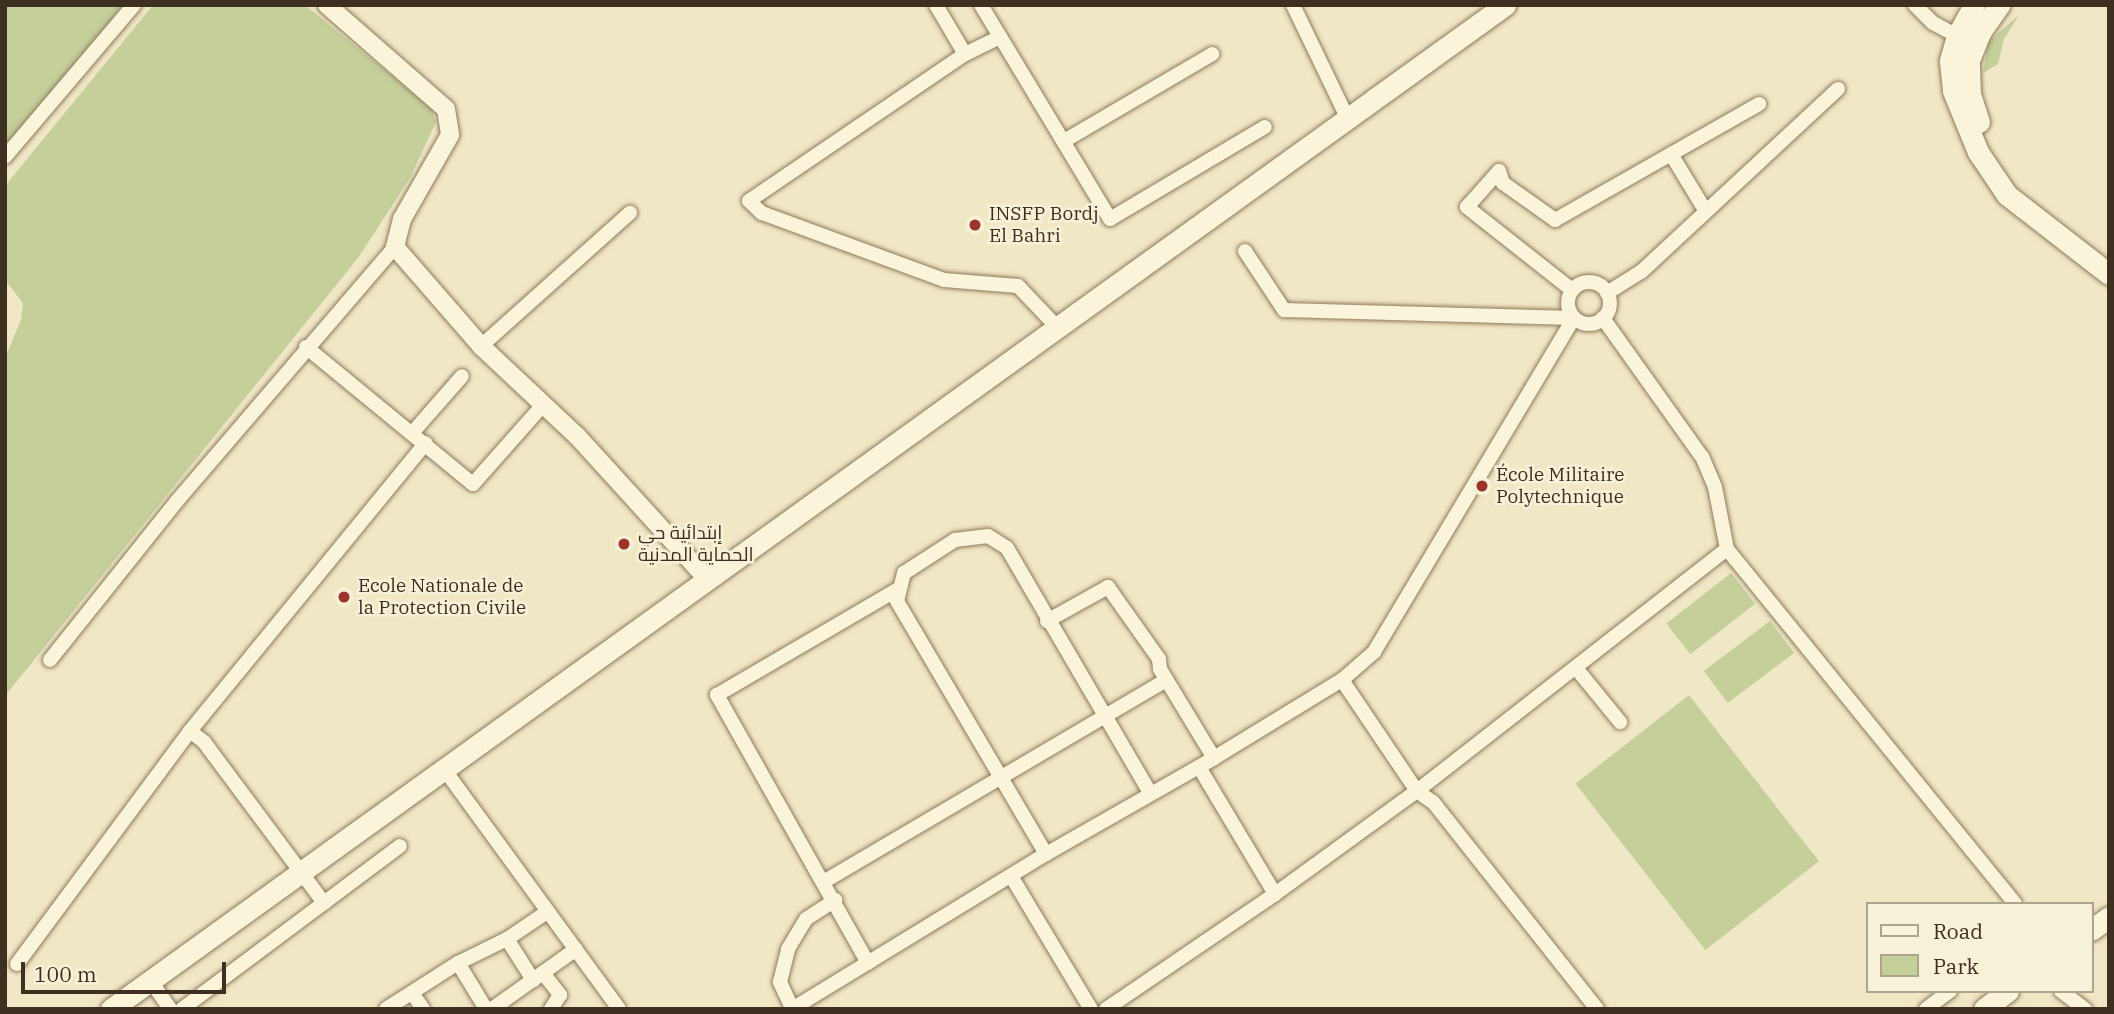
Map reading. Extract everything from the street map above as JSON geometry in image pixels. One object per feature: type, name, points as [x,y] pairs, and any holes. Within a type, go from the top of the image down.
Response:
[{"type":"main road","points":[[111,1009],[709,581],[1505,5]]},
{"type":"main road","points":[[1974,5],[1957,36],[1950,61],[1954,91],[1978,152],[1995,182],[2109,274]]},
{"type":"main road","points":[[1999,5],[1974,45],[1970,94],[1994,161],[2038,218]]},
{"type":"main road","points":[[2093,929],[2109,917]]},
{"type":"main road","points":[[1984,1009],[2005,993]]},
{"type":"street","points":[[5,157],[134,5]]},
{"type":"street","points":[[50,660],[306,347],[395,247],[402,219],[450,135],[446,109],[327,5]]},
{"type":"street","points":[[936,5],[965,54]]},
{"type":"street","points":[[981,5],[1110,219],[1265,127]]},
{"type":"street","points":[[1293,5],[1347,117]]},
{"type":"street","points":[[1915,5],[1933,23],[1957,36]]},
{"type":"street","points":[[1000,37],[965,54],[749,201],[762,213],[944,280],[1018,286],[1057,327]]},
{"type":"street","points":[[1065,141],[1212,54]]},
{"type":"street","points":[[1607,293],[1641,272],[1838,89]]},
{"type":"street","points":[[1572,290],[1467,207],[1499,171],[1503,183],[1555,220],[1759,104]]},
{"type":"street","points":[[1671,154],[1705,210]]},
{"type":"street","points":[[481,346],[630,213]]},
{"type":"street","points":[[395,247],[481,346],[543,405],[709,581]]},
{"type":"street","points":[[1245,251],[1284,310],[1574,318],[1588,324],[1603,318],[1609,306],[1607,293],[1591,282],[1572,290],[1568,302],[1574,318]]},
{"type":"street","points":[[835,900],[806,919],[788,949],[780,982],[792,1008],[960,905],[1199,767],[1342,680],[1374,652],[1574,318]]},
{"type":"street","points":[[1603,318],[1702,457],[1715,486],[1727,549],[2013,902]]},
{"type":"street","points":[[306,347],[413,432],[472,484],[543,405]]},
{"type":"street","points":[[413,432],[462,376]]},
{"type":"street","points":[[17,964],[190,731],[426,443]]},
{"type":"street","points":[[868,963],[825,881],[716,695],[897,590],[909,569],[955,540],[988,536],[1007,548],[1047,621],[1151,794]]},
{"type":"street","points":[[1106,1009],[1275,894],[1417,791],[1727,549]]},
{"type":"street","points":[[1047,621],[1110,586],[1159,659],[1166,680],[1214,758]]},
{"type":"street","points":[[897,590],[901,612],[1046,854]]},
{"type":"street","points":[[1576,668],[1620,722]]},
{"type":"street","points":[[825,881],[1000,775],[1166,680]]},
{"type":"street","points":[[1342,680],[1417,791],[1433,802],[1594,1008]]},
{"type":"street","points":[[190,731],[204,742],[324,903]]},
{"type":"street","points":[[1199,767],[1275,894]]},
{"type":"street","points":[[444,769],[619,1009]]},
{"type":"street","points":[[182,1009],[400,846]]},
{"type":"street","points":[[1011,876],[1091,1009]]},
{"type":"street","points":[[386,1009],[458,963],[507,939],[547,912]]},
{"type":"street","points":[[507,939],[538,976],[560,995],[551,1009]]},
{"type":"street","points":[[492,1009],[576,949]]},
{"type":"street","points":[[458,963],[486,1009]]},
{"type":"street","points":[[150,979],[170,1009]]},
{"type":"street","points":[[412,993],[423,1009]]},
{"type":"street","points":[[1926,1009],[1947,993]]},
{"type":"street","points":[[2064,993],[2085,1009]]},
{"type":"green space","points":[[5,5],[124,5],[5,148]]},
{"type":"green space","points":[[153,5],[305,5],[431,108],[436,122],[410,178],[358,258],[5,696],[5,358],[21,320],[23,303],[5,280],[5,186]]},
{"type":"green space","points":[[2019,15],[2004,39],[1998,64],[1983,73],[1988,42]]},
{"type":"green space","points":[[1731,573],[1755,604],[1690,654],[1666,623]]},
{"type":"green space","points":[[1770,621],[1794,653],[1728,703],[1704,671]]},
{"type":"green space","points":[[1689,695],[1819,861],[1705,950],[1576,784]]},
{"type":"place","name":"INSFP Bordj El Bahri","points":[[975,225]]},
{"type":"place","name":"École Militaire Polytechnique","points":[[1482,486]]},
{"type":"place","name":"إبتدائية حي الحماية المدنية","points":[[624,544]]},
{"type":"place","name":"Ecole Nationale de la Protection Civile","points":[[344,597]]}]
